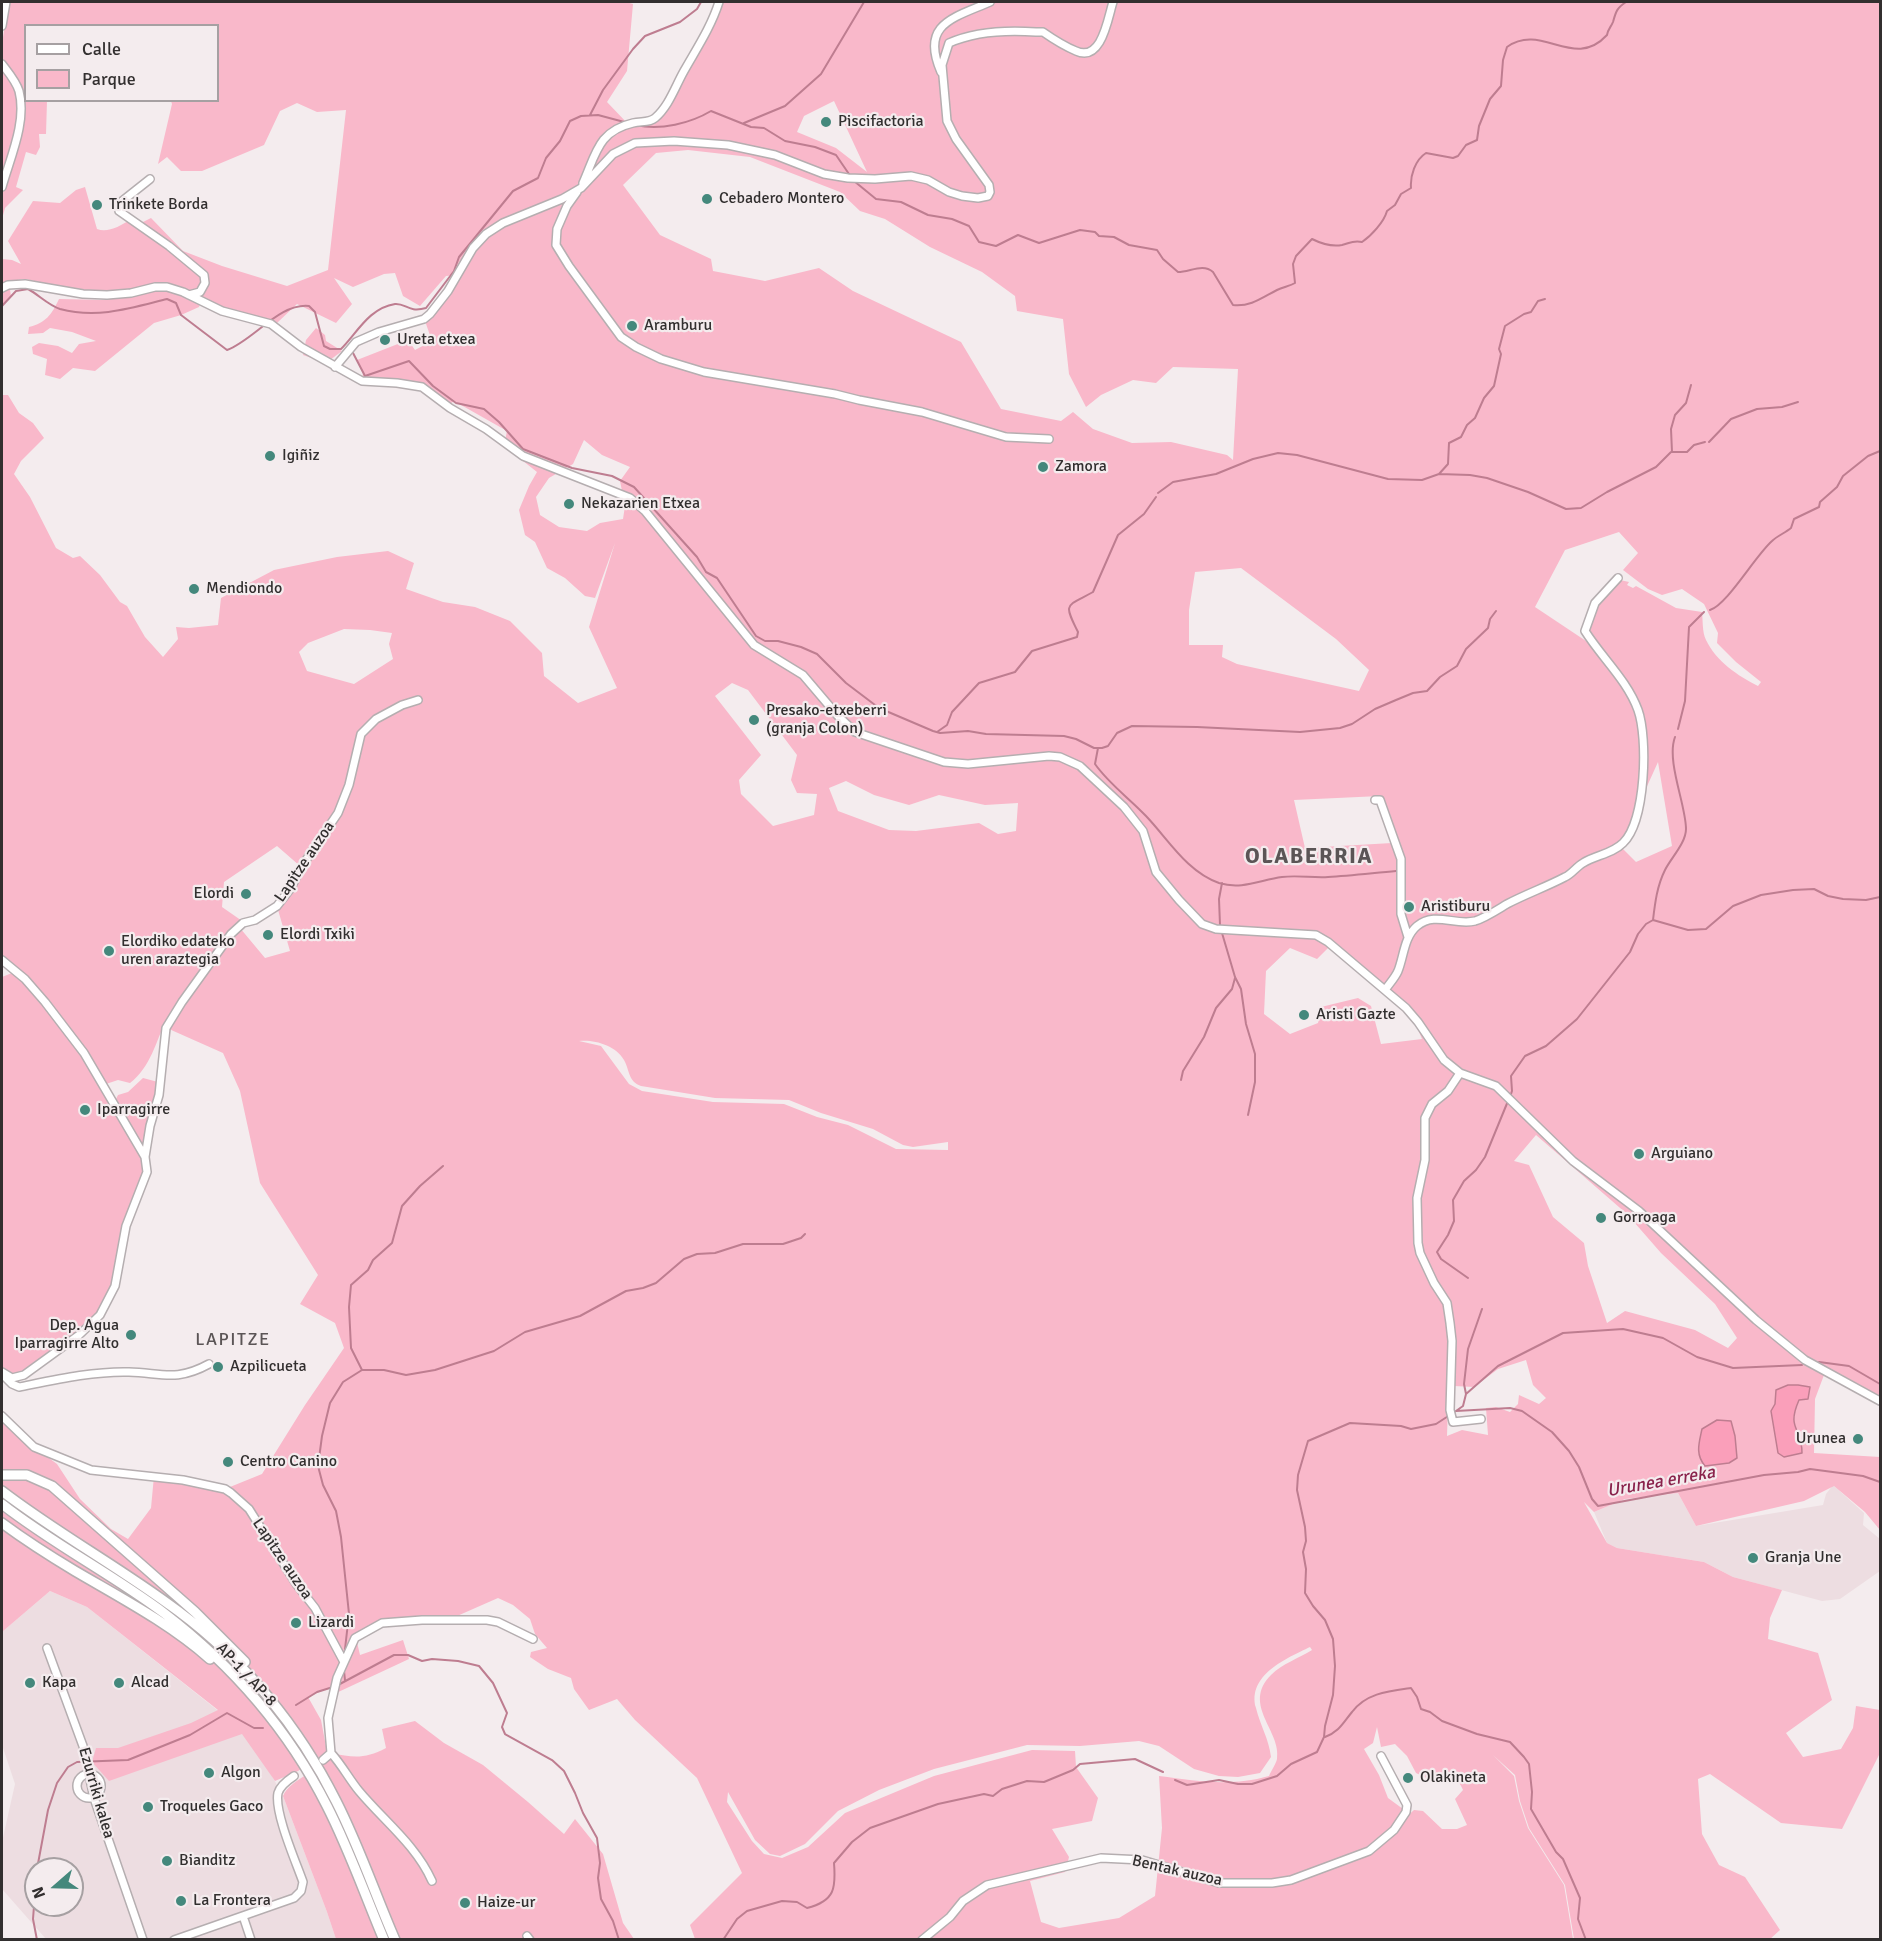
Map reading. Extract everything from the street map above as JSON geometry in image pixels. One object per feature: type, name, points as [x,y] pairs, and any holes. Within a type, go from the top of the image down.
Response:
[{"type":"highway","points":[[4,1475],[27,1475],[40,1479],[64,1495],[228,1643],[246,1664],[250,1676]]},
{"type":"highway","name":"AP-1 / AP-8","points":[[2,1491],[179,1611],[250,1676],[291,1726],[327,1783],[356,1843],[394,1940]]},
{"type":"highway","name":"AP-1 / AP-8","points":[[2,1504],[159,1610],[215,1655],[255,1697],[294,1750],[322,1797],[346,1847],[384,1940]]},
{"type":"highway","points":[[4,1526],[185,1638],[245,1692],[255,1697]]},
{"type":"street","points":[[2,26],[6,2]]},
{"type":"street","points":[[335,367],[356,342],[423,319],[430,314],[448,291],[473,248],[486,234],[503,223],[562,199],[581,188],[604,136],[630,124],[652,121],[665,108],[711,25],[719,2]]},
{"type":"street","points":[[942,74],[934,44],[940,29],[966,12],[990,2]]},
{"type":"street","points":[[1048,439],[1006,437],[922,412],[835,394],[704,372],[661,359],[621,337],[556,245],[557,229],[567,206],[581,188],[613,154],[635,143],[674,141],[739,147],[775,155],[824,174],[875,179],[911,176],[928,180],[949,192],[962,196],[978,198],[988,196],[989,185],[956,139],[947,121],[942,74],[945,52],[949,43],[962,37],[1017,30],[1042,32],[1078,53],[1089,52],[1099,45],[1113,2]]},
{"type":"street","points":[[2,64],[13,78],[20,93],[20,123],[2,187]]},
{"type":"street","points":[[150,179],[121,202],[118,207],[119,211],[169,246],[204,275],[205,284],[200,292],[189,295]]},
{"type":"street","points":[[2,288],[8,285],[25,284],[83,294],[107,295],[167,287],[222,311],[271,324],[302,347],[362,381],[422,387],[523,456],[630,498],[645,511],[754,645],[803,675],[837,716],[855,732],[944,762],[968,764],[1049,756],[1060,757],[1080,765],[1124,807],[1143,831],[1156,872],[1202,924],[1216,929],[1316,935],[1328,942],[1406,1008],[1444,1060],[1460,1074],[1496,1086],[1573,1161],[1639,1211],[1756,1320],[1805,1360],[1881,1401]]},
{"type":"street","points":[[1384,990],[1397,974],[1408,937],[1418,925],[1443,918],[1460,922],[1475,921],[1528,893],[1567,876],[1583,863],[1612,851],[1625,842],[1642,800],[1643,733],[1638,710],[1618,675],[1585,631],[1595,603],[1618,578]]},
{"type":"street","name":"Lapitze auzoa","points":[[2,1373],[12,1378],[24,1375],[79,1335],[99,1316],[115,1286],[126,1226],[147,1172],[145,1157],[150,1126],[159,1095],[166,1028],[231,934],[243,924],[255,920],[277,906],[291,888],[300,869],[338,813],[350,785],[361,734],[376,719],[402,705],[418,700]]},
{"type":"street","points":[[1375,800],[1380,800],[1401,859],[1401,914],[1408,937]]},
{"type":"street","points":[[2,960],[25,979],[84,1053],[145,1157]]},
{"type":"street","points":[[1460,1074],[1448,1091],[1432,1104],[1425,1118],[1425,1160],[1417,1198],[1418,1243],[1424,1264],[1447,1303],[1452,1341],[1451,1413],[1453,1422],[1481,1419]]},
{"type":"street","name":"Lapitze auzoa","points":[[2,1373],[12,1384],[19,1387],[68,1377],[128,1372],[160,1376],[180,1375],[200,1370],[209,1364]]},
{"type":"street","name":"Lapitze auzoa","points":[[2,1416],[34,1447],[91,1470],[183,1480],[225,1489],[231,1493],[249,1509],[297,1585],[315,1608],[344,1662]]},
{"type":"street","points":[[432,1881],[416,1851],[357,1789],[344,1767],[332,1753],[328,1718],[337,1678],[356,1638],[382,1623],[422,1620],[487,1620],[498,1622],[533,1639]]},
{"type":"street","name":"Ezurriki kalea","points":[[47,1648],[83,1746],[93,1798],[143,1940]]},
{"type":"street","points":[[323,1760],[332,1753]]},
{"type":"street","name":"Bentak auzoa","points":[[922,1940],[950,1917],[963,1901],[987,1885],[1101,1858],[1142,1860],[1219,1883],[1272,1883],[1290,1880],[1342,1863],[1369,1851],[1394,1830],[1406,1812],[1407,1805],[1381,1756]]},
{"type":"street","points":[[89,1773],[81,1777],[77,1786],[81,1795],[93,1798]]},
{"type":"street","points":[[174,1940],[294,1898],[301,1891],[303,1882],[278,1806],[279,1791],[287,1780],[294,1776]]},
{"type":"street","points":[[243,1916],[251,1940]]},
{"type":"shaded area","points":[[1788,1385],[1810,1387],[1808,1399],[1799,1400],[1794,1417],[1802,1453],[1784,1457],[1778,1453],[1771,1411],[1775,1404],[1776,1390]]},
{"type":"shaded area","points":[[1717,1420],[1731,1421],[1737,1458],[1729,1463],[1705,1466],[1699,1453],[1702,1429]]},
{"type":"shaded area","points":[[1833,1485],[1864,1513],[1863,1525],[1880,1539],[1880,1571],[1840,1599],[1822,1601],[1733,1577],[1704,1562],[1617,1548],[1607,1543],[1594,1512],[1625,1499],[1678,1493],[1696,1526],[1823,1505],[1826,1494]]},
{"type":"shaded area","points":[[50,1591],[87,1607],[250,1736],[283,1796],[336,1939],[46,1939],[27,1917],[84,1917],[84,1857],[24,1857],[24,1914],[2,1889],[2,1842],[15,1784],[2,1745],[2,1632]]},
{"type":"green space","points":[[11,2],[626,2],[633,4],[627,71],[607,102],[628,124],[653,122],[714,26],[723,2],[1880,2],[1880,1396],[1824,1375],[1815,1399],[1814,1453],[1880,1457],[1880,1530],[1865,1512],[1834,1486],[1804,1501],[1696,1526],[1678,1493],[1625,1499],[1594,1512],[1584,1502],[1607,1543],[1617,1548],[1704,1562],[1733,1577],[1782,1590],[1770,1618],[1768,1639],[1818,1653],[1832,1700],[1786,1733],[1803,1757],[1841,1749],[1853,1728],[1856,1706],[1880,1710],[1879,1755],[1842,1829],[1781,1823],[1710,1774],[1698,1779],[1702,1834],[1719,1865],[1745,1877],[1780,1930],[1769,1940],[1574,1939],[1565,1885],[1529,1828],[1520,1801],[1515,1775],[1493,1755],[1514,1776],[1519,1801],[1528,1828],[1564,1885],[1573,1939],[695,1939],[690,1925],[742,1873],[697,1778],[635,1720],[617,1699],[589,1710],[574,1689],[571,1678],[548,1669],[530,1657],[531,1652],[547,1648],[535,1634],[530,1619],[513,1605],[498,1598],[448,1620],[382,1623],[356,1638],[360,1655],[403,1640],[409,1659],[334,1694],[329,1688],[308,1697],[321,1720],[327,1752],[298,1771],[275,1781],[242,1734],[109,1781],[92,1762],[96,1748],[118,1748],[191,1723],[218,1710],[87,1607],[50,1591],[2,1632],[2,1416],[34,1447],[57,1464],[80,1499],[111,1529],[128,1539],[151,1508],[154,1476],[225,1489],[262,1474],[344,1348],[335,1323],[300,1304],[318,1275],[260,1183],[240,1091],[223,1053],[169,1029],[167,1018],[148,1061],[137,1077],[130,1083],[118,1080],[106,1084],[67,1028],[2,957],[2,395],[8,395],[19,413],[33,423],[44,438],[21,461],[14,474],[30,497],[56,548],[73,558],[80,556],[100,575],[120,602],[127,606],[145,637],[163,657],[178,639],[176,627],[218,625],[221,598],[274,570],[337,557],[388,551],[414,563],[406,589],[443,602],[475,607],[510,621],[542,653],[544,676],[578,703],[617,688],[589,627],[615,543],[595,598],[585,596],[565,578],[547,568],[535,542],[525,535],[519,510],[537,472],[504,446],[507,431],[454,401],[446,407],[411,385],[362,381],[363,373],[357,360],[408,340],[415,350],[432,341],[425,321],[434,315],[458,275],[446,276],[420,306],[403,296],[395,273],[384,274],[353,287],[334,278],[352,304],[336,323],[297,304],[277,323],[217,306],[202,298],[199,307],[154,323],[95,371],[73,368],[60,379],[45,375],[47,359],[33,354],[32,347],[39,343],[58,346],[72,353],[79,344],[96,341],[72,332],[50,328],[43,333],[28,334],[29,327],[48,317],[59,299],[105,300],[102,293],[26,279],[9,281],[11,297],[2,306],[2,259],[21,264],[8,241],[33,201],[60,203],[76,190],[85,187],[97,229],[118,227],[130,220],[140,229],[143,222],[151,218],[183,251],[287,286],[328,270],[346,110],[317,112],[297,103],[280,111],[264,145],[202,171],[181,171],[167,157],[158,164],[171,102],[219,102],[219,24],[24,24],[24,102],[47,102],[46,134],[39,134],[40,147],[36,155],[26,152],[16,187],[23,190],[5,208],[2,219],[2,44],[7,10]],"holes":[[[834,101],[867,172],[836,148],[797,132],[804,116]],[[688,150],[750,157],[840,192],[860,211],[885,219],[930,247],[982,272],[1015,296],[1017,311],[1063,319],[1069,374],[1086,407],[1101,395],[1133,380],[1156,383],[1173,367],[1238,369],[1233,460],[1227,455],[1171,442],[1132,443],[1093,429],[1073,412],[1061,421],[1001,409],[961,342],[853,291],[819,268],[765,281],[713,271],[711,259],[660,235],[623,185],[656,153]],[[584,440],[602,455],[630,467],[620,481],[625,506],[623,519],[600,523],[587,531],[559,527],[540,515],[536,497],[549,478],[573,464]],[[1619,532],[1638,553],[1623,570],[1648,589],[1662,595],[1682,589],[1704,604],[1718,633],[1717,643],[1761,682],[1758,686],[1743,678],[1728,667],[1710,648],[1703,630],[1702,612],[1676,608],[1636,586],[1633,588],[1627,585],[1629,582],[1620,580],[1596,604],[1586,629],[1592,645],[1535,607],[1565,550]],[[1241,568],[1336,639],[1369,670],[1359,691],[1237,664],[1222,657],[1223,645],[1189,645],[1189,610],[1195,572]],[[344,629],[392,633],[389,644],[393,659],[354,684],[307,671],[299,652],[308,643]],[[732,683],[748,690],[797,755],[791,780],[797,793],[817,794],[814,815],[773,826],[741,794],[739,780],[761,755],[715,696]],[[1658,762],[1672,846],[1636,862],[1620,846]],[[846,781],[874,795],[909,805],[939,795],[985,805],[1018,803],[1016,831],[998,834],[979,823],[916,831],[889,830],[838,811],[829,788]],[[1380,796],[1392,843],[1305,848],[1294,800]],[[277,846],[300,866],[290,885],[276,903],[290,951],[265,958],[240,928],[245,923],[222,907],[224,882]],[[1332,944],[1409,1008],[1422,1039],[1381,1044],[1371,1006],[1358,998],[1321,1007],[1318,1023],[1290,1034],[1264,1014],[1266,971],[1290,948],[1317,959]],[[579,1041],[597,1042],[616,1050],[624,1060],[631,1078],[641,1086],[715,1098],[789,1100],[821,1113],[873,1129],[903,1145],[913,1147],[948,1142],[948,1150],[896,1149],[848,1125],[817,1117],[784,1104],[713,1102],[642,1091],[629,1084],[601,1046]],[[1536,1135],[1627,1214],[1661,1253],[1715,1304],[1737,1338],[1728,1348],[1695,1330],[1625,1311],[1607,1323],[1588,1266],[1584,1243],[1553,1217],[1529,1165],[1514,1161]],[[1414,1198],[1423,1252],[1428,1267],[1449,1304],[1454,1386],[1474,1387],[1498,1369],[1526,1360],[1533,1385],[1546,1398],[1539,1404],[1519,1395],[1518,1404],[1510,1412],[1496,1407],[1486,1408],[1488,1435],[1462,1430],[1447,1436],[1450,1341],[1444,1304],[1425,1272],[1415,1240]],[[1310,1647],[1312,1650],[1275,1671],[1263,1686],[1260,1697],[1261,1707],[1277,1749],[1277,1759],[1269,1776],[1227,1782],[1159,1776],[1162,1828],[1155,1896],[1119,1918],[1059,1928],[1041,1922],[1030,1881],[1065,1872],[1069,1857],[1052,1829],[1092,1821],[1098,1798],[1076,1767],[1075,1751],[1032,1750],[934,1776],[845,1813],[808,1847],[782,1858],[764,1854],[752,1841],[727,1802],[728,1792],[755,1840],[770,1854],[780,1856],[805,1844],[838,1811],[879,1790],[934,1769],[1027,1745],[1080,1746],[1139,1741],[1159,1746],[1194,1769],[1219,1776],[1238,1777],[1260,1773],[1271,1757],[1256,1708],[1257,1686],[1271,1669]],[[1377,1727],[1381,1747],[1395,1744],[1407,1756],[1416,1773],[1439,1784],[1447,1776],[1459,1783],[1463,1790],[1455,1799],[1467,1825],[1457,1829],[1442,1829],[1423,1811],[1414,1810],[1394,1828],[1403,1809],[1388,1798],[1379,1775],[1364,1749],[1373,1743]]]},
{"type":"green space","points":[[316,328],[325,335],[326,341],[342,351],[326,363],[303,355],[306,340]]},
{"type":"green space","points":[[12,973],[23,980],[83,1054],[140,1152],[147,1172],[126,1226],[115,1286],[100,1315],[24,1375],[2,1372],[2,977]]},
{"type":"green space","points":[[143,1078],[158,1082],[144,1149],[116,1099],[118,1095],[128,1092]]},
{"type":"green space","points":[[415,1721],[444,1743],[483,1765],[564,1834],[575,1819],[603,1854],[623,1923],[634,1939],[336,1939],[283,1796],[292,1784],[320,1766],[331,1753],[359,1757],[379,1752],[386,1748],[382,1729]]},
{"type":"waterway","points":[[590,115],[603,90],[645,36],[680,22],[697,9],[701,2]]},
{"type":"waterway","points":[[744,123],[785,106],[821,74],[864,2]]},
{"type":"waterway","points":[[854,181],[876,199],[901,202],[928,215],[952,219],[969,226],[979,242],[996,246],[1018,235],[1039,243],[1080,230],[1095,232],[1099,236],[1114,237],[1129,245],[1157,250],[1163,259],[1178,272],[1209,269],[1233,305],[1246,304],[1295,283],[1293,264],[1296,256],[1312,239],[1334,246],[1362,242],[1366,239],[1380,224],[1387,211],[1395,205],[1401,194],[1411,188],[1414,169],[1426,153],[1453,158],[1458,156],[1466,145],[1477,140],[1479,126],[1490,99],[1501,86],[1503,60],[1507,47],[1520,41],[1533,40],[1582,49],[1595,45],[1607,35],[1617,10],[1626,2]]},
{"type":"waterway","points":[[636,125],[645,127],[675,125],[711,111],[751,127],[764,128],[785,141],[815,147],[836,155],[851,177]]},
{"type":"waterway","points":[[2,306],[16,291],[28,289],[51,305],[74,312],[101,313],[167,299],[176,303],[181,315],[227,350],[287,310],[309,306],[315,312],[324,346],[330,349],[341,349],[364,322],[386,306],[399,304],[411,309],[426,308],[454,271],[459,257],[513,191],[538,178],[546,158],[560,141],[570,121],[581,116],[598,115],[628,123]]},
{"type":"waterway","points":[[1439,474],[1448,464],[1449,443],[1461,437],[1467,425],[1475,418],[1484,398],[1494,386],[1505,326],[1531,312],[1538,301],[1545,299]]},
{"type":"waterway","points":[[352,351],[365,376],[409,361],[433,386],[456,403],[484,409],[523,449],[572,468],[612,476],[634,487],[697,557],[706,572],[717,578],[756,636],[765,641],[778,641],[817,654],[846,683],[879,708],[940,733],[968,731],[986,734],[1064,736],[1094,748],[1102,748],[1108,746],[1117,733],[1132,726],[1300,732],[1340,728],[1396,700],[1413,693],[1427,691],[1440,677],[1457,666],[1466,649],[1488,628],[1490,619],[1496,611]]},
{"type":"waterway","points":[[1672,452],[1671,429],[1675,415],[1686,403],[1691,385]]},
{"type":"waterway","points":[[1709,442],[1731,419],[1757,409],[1782,407],[1798,402]]},
{"type":"waterway","points":[[1158,493],[1173,482],[1216,474],[1253,459],[1278,453],[1297,455],[1388,479],[1422,480],[1439,474],[1487,478],[1528,492],[1566,509],[1581,508],[1656,467],[1671,452],[1687,452],[1694,445],[1705,442]]},
{"type":"waterway","points":[[1710,610],[1733,590],[1765,548],[1791,528],[1794,519],[1819,507],[1820,502],[1837,487],[1843,476],[1868,456],[1880,451]]},
{"type":"waterway","points":[[937,732],[947,725],[952,712],[979,683],[1015,672],[1032,651],[1077,637],[1078,632],[1070,615],[1070,606],[1093,592],[1118,535],[1144,514],[1156,497]]},
{"type":"waterway","points":[[1678,729],[1685,701],[1689,627],[1704,612]]},
{"type":"waterway","points":[[1653,920],[1660,882],[1684,840],[1686,829],[1673,758],[1675,737]]},
{"type":"waterway","points":[[1098,748],[1095,764],[1106,778],[1146,816],[1188,863],[1197,871],[1219,883],[1243,885],[1288,876],[1328,877],[1396,871]]},
{"type":"waterway","points":[[1220,925],[1219,899],[1222,883]]},
{"type":"waterway","points":[[1510,1097],[1511,1076],[1525,1056],[1546,1046],[1577,1019],[1630,952],[1638,934],[1646,924],[1653,920],[1688,930],[1706,929],[1733,906],[1761,895],[1793,890],[1814,889],[1828,896],[1843,899],[1866,900],[1880,897]]},
{"type":"waterway","points":[[1222,933],[1235,977],[1241,989],[1246,1024],[1255,1054],[1255,1082],[1248,1115]]},
{"type":"waterway","points":[[1181,1080],[1183,1071],[1204,1037],[1216,1008],[1232,989],[1235,978]]},
{"type":"waterway","points":[[1468,1278],[1441,1259],[1437,1252],[1454,1221],[1453,1200],[1464,1181],[1485,1157],[1508,1101]]},
{"type":"waterway","points":[[362,1370],[351,1348],[349,1307],[351,1285],[392,1243],[402,1206],[443,1166]]},
{"type":"waterway","points":[[345,1649],[349,1614],[341,1537],[336,1511],[323,1485],[318,1466],[330,1403],[343,1382],[362,1370],[384,1370],[406,1375],[435,1370],[494,1351],[525,1332],[580,1316],[626,1291],[656,1283],[684,1259],[697,1254],[715,1253],[743,1244],[783,1244],[801,1238],[805,1234]]},
{"type":"waterway","points":[[1175,1780],[1187,1785],[1219,1780],[1252,1784],[1277,1776],[1291,1764],[1317,1752],[1324,1737],[1333,1695],[1335,1666],[1333,1639],[1325,1620],[1305,1593],[1306,1569],[1303,1552],[1306,1541],[1305,1527],[1297,1490],[1298,1475],[1308,1441],[1350,1423],[1401,1426],[1411,1429],[1436,1424],[1463,1406],[1466,1394],[1464,1384],[1468,1349],[1482,1309]]},
{"type":"waterway","points":[[1466,1394],[1498,1366],[1563,1333],[1623,1329],[1663,1338],[1697,1357],[1733,1368],[1802,1365]]},
{"type":"waterway","points":[[1819,1362],[1849,1366],[1880,1384]]},
{"type":"waterway","name":"Urunea erreka","points":[[1456,1411],[1510,1408],[1522,1411],[1552,1432],[1569,1451],[1579,1467],[1592,1499],[1598,1506],[1764,1475],[1810,1469],[1863,1476],[1880,1482]]},
{"type":"waterway","points":[[338,1685],[394,1655],[408,1655],[422,1661],[432,1659],[458,1661],[479,1666],[493,1683],[507,1713],[502,1727],[505,1734],[552,1760],[564,1771],[597,1838],[601,1899],[613,1921],[619,1940]]},
{"type":"waterway","points":[[344,1671],[345,1680]]},
{"type":"waterway","points":[[296,1705],[317,1692],[333,1687]]},
{"type":"waterway","points":[[1325,1737],[1337,1730],[1358,1706],[1371,1697],[1411,1688],[1421,1709],[1430,1712],[1442,1721],[1477,1734],[1510,1742],[1529,1764],[1531,1809],[1556,1852],[1563,1859],[1580,1898],[1578,1919],[1586,1940]]},
{"type":"waterway","points":[[39,1857],[48,1810],[57,1783],[68,1767],[77,1762],[128,1760],[190,1735],[227,1713],[254,1728],[263,1728]]},
{"type":"waterway","points":[[723,1940],[737,1919],[747,1911],[782,1901],[797,1902],[807,1908],[823,1902],[834,1886],[834,1863],[852,1842],[870,1828],[938,1804],[984,1794],[993,1796],[1002,1789],[1027,1781],[1044,1782],[1073,1770],[1080,1764],[1135,1759],[1163,1772]]},
{"type":"waterway","points":[[33,1917],[37,1940]]},
{"type":"place","name":"Piscifactoria","points":[[826,122]]},
{"type":"place","name":"Cebadero Montero","points":[[707,199]]},
{"type":"place","name":"Trinkete Borda","points":[[97,205]]},
{"type":"place","name":"Aramburu","points":[[632,326]]},
{"type":"place","name":"Ureta etxea","points":[[385,340]]},
{"type":"place","name":"Igiñiz","points":[[270,456]]},
{"type":"place","name":"Zamora","points":[[1043,467]]},
{"type":"place","name":"Nekazarien Etxea","points":[[569,504]]},
{"type":"place","name":"Mendiondo","points":[[194,589]]},
{"type":"place","name":"Presako-etxeberri (granja Colon)","points":[[754,720]]},
{"type":"place","name":"Elordi","points":[[246,894]]},
{"type":"place","name":"Aristiburu","points":[[1409,907]]},
{"type":"place","name":"Elordi Txiki","points":[[268,935]]},
{"type":"place","name":"Elordiko edateko uren araztegia","points":[[109,951]]},
{"type":"place","name":"Aristi Gazte","points":[[1304,1015]]},
{"type":"place","name":"Iparragirre","points":[[85,1110]]},
{"type":"place","name":"Arguiano","points":[[1639,1154]]},
{"type":"place","name":"Gorroaga","points":[[1601,1218]]},
{"type":"place","name":"Dep. Agua Iparragirre Alto","points":[[131,1335]]},
{"type":"place","name":"Azpilicueta","points":[[218,1367]]},
{"type":"place","name":"Urunea","points":[[1858,1439]]},
{"type":"place","name":"Centro Canino","points":[[228,1462]]},
{"type":"place","name":"Granja Une","points":[[1753,1558]]},
{"type":"place","name":"Lizardi","points":[[296,1623]]},
{"type":"place","name":"Kapa","points":[[30,1683]]},
{"type":"place","name":"Alcad","points":[[119,1683]]},
{"type":"place","name":"Algon","points":[[209,1773]]},
{"type":"place","name":"Olakineta","points":[[1408,1778]]},
{"type":"place","name":"Troqueles Gaco","points":[[148,1807]]},
{"type":"place","name":"Bianditz","points":[[167,1861]]},
{"type":"place","name":"La Frontera","points":[[181,1901]]},
{"type":"place","name":"Haize-ur","points":[[465,1903]]},
{"type":"district","name":"OLABERRIA","points":[[1309,857]]},
{"type":"district","name":"LAPITZE","points":[[233,1340]]}]
